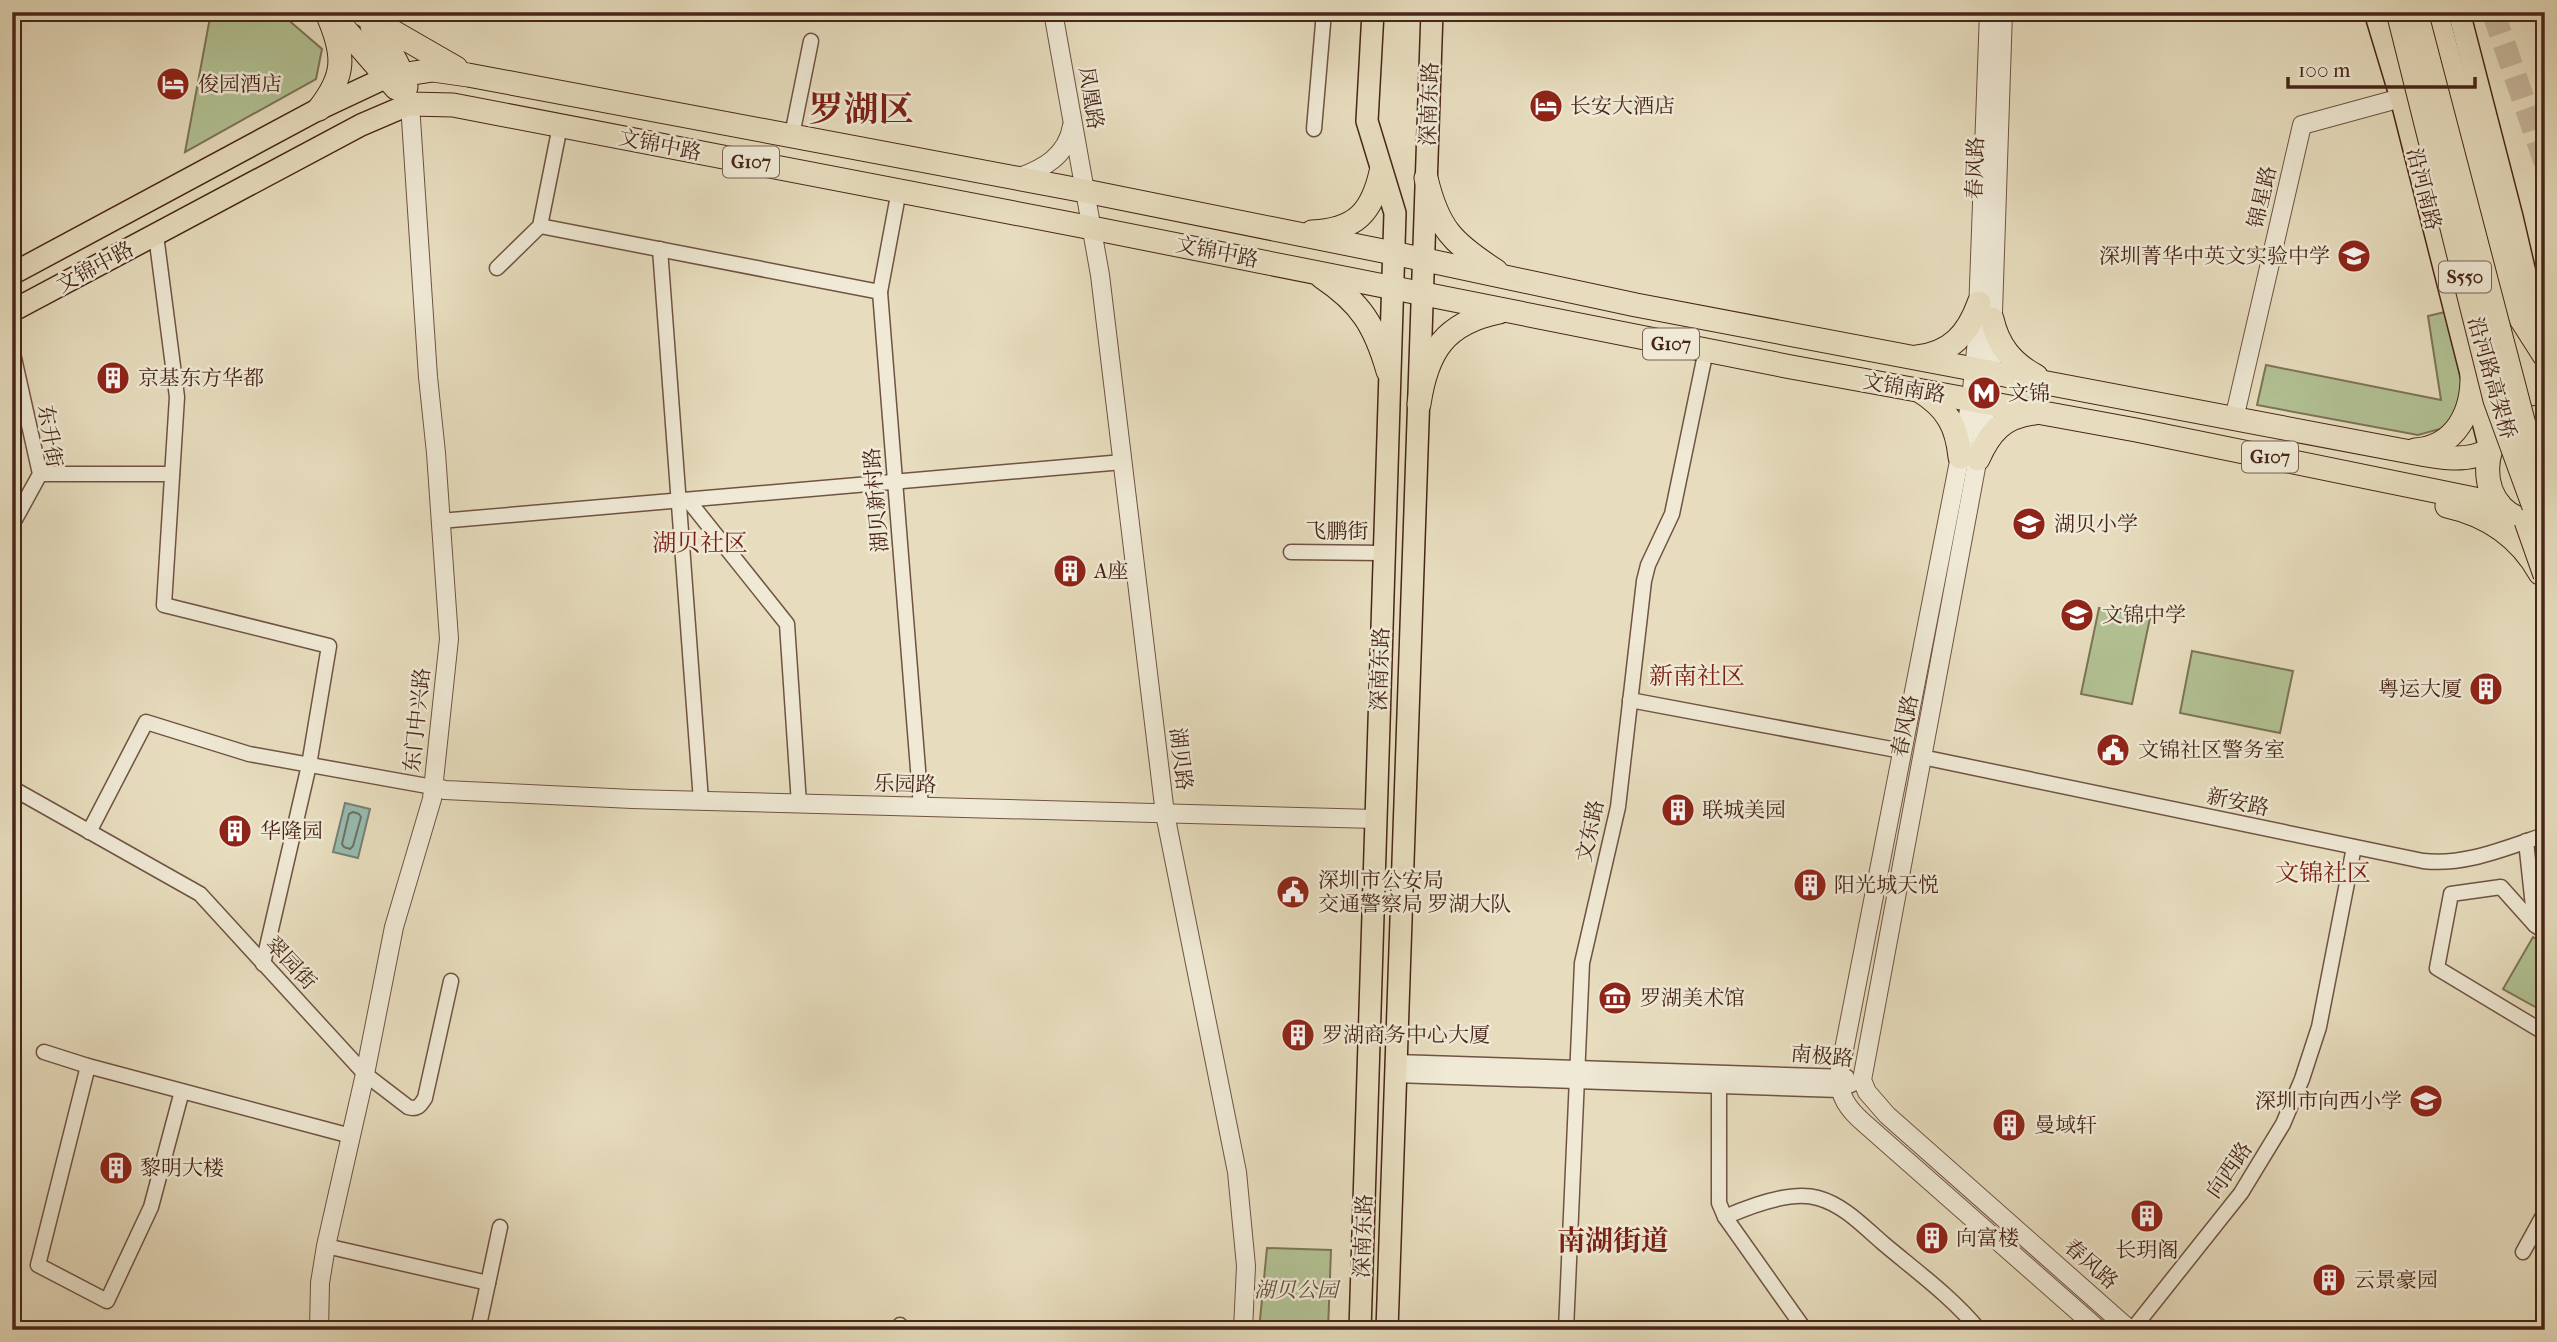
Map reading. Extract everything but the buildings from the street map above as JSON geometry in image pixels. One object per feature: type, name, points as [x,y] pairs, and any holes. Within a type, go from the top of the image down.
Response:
[{"type":"highway","points":[[328,12],[395,75]]},
{"type":"highway","points":[[319,110],[333,89],[341,68],[341,52],[328,12]]},
{"type":"highway","name":"沿河路高架桥","points":[[2398,12],[2495,400],[2539,527]]},
{"type":"highway","name":"沿河路高架桥","points":[[2416,12],[2532,455],[2545,492]]},
{"type":"highway","points":[[2436,12],[2513,296],[2521,319],[2544,357]]},
{"type":"highway","points":[[362,14],[392,54],[395,75],[410,104]]},
{"type":"highway","points":[[362,14],[468,75]]},
{"type":"highway","name":"文锦中路","points":[[395,75],[433,70],[468,75],[1085,191],[1393,253]]},
{"type":"highway","name":"文锦中路","points":[[410,104],[453,106],[560,126],[1391,288]]},
{"type":"highway","points":[[1291,232],[1317,232],[1352,222],[1364,213],[1376,195],[1381,172]]},
{"type":"highway","points":[[1426,178],[1437,213],[1454,241],[1507,278]]},
{"type":"highway","name":"文锦南路","points":[[1393,253],[1910,358],[2405,451],[2433,456],[2475,457],[2490,449]]},
{"type":"highway","points":[[1313,271],[1347,295],[1361,309],[1381,344],[1388,370]]},
{"type":"highway","name":"文锦南路","points":[[1391,288],[2072,418],[2499,504]]},
{"type":"highway","points":[[1419,404],[1425,374],[1446,336],[1471,319],[1506,311]]},
{"type":"highway","points":[[1910,358],[1927,356],[1954,344],[1973,320],[1985,311],[2000,344],[2009,356],[2021,368],[2055,384]]},
{"type":"highway","points":[[2405,451],[2423,450],[2441,443],[2453,434],[2463,422],[2469,407],[2472,374]]},
{"type":"highway","points":[[1920,391],[1938,405],[1955,426],[1969,458],[2000,426],[2026,414],[2040,412]]},
{"type":"highway","points":[[2495,400],[2527,524],[2545,575]]},
{"type":"highway","points":[[2072,418],[2142,443],[2470,512],[2501,527],[2514,538],[2545,582]]},
{"type":"highway","points":[[2499,504],[2488,483],[2486,472],[2490,449],[2496,438],[2515,422],[2526,418],[2545,418]]},
{"type":"highway","name":"G107","points":[[2499,504],[2512,515],[2539,527]]},
{"type":"main road","name":"深南东路","points":[[1360,1330],[1395,213],[1367,121],[1373,12]]},
{"type":"main road","name":"深南东路","points":[[1387,1330],[1432,12]]},
{"type":"main road","name":"沿河南路","points":[[2375,12],[2401,98],[2490,449]]},
{"type":"main road","points":[[2459,12],[2539,309],[2544,357]]},
{"type":"main road","name":"文锦中路","points":[[12,274],[319,110],[395,75]]},
{"type":"main road","name":"文锦中路","points":[[12,312],[370,120],[410,104]]},
{"type":"main road","points":[[2539,527],[2545,557]]},
{"type":"street","name":"凤凰路","points":[[1054,12],[1085,191]]},
{"type":"street","points":[[1314,129],[1324,12]]},
{"type":"street","name":"春风路","points":[[1839,1082],[1902,751],[1980,402],[1985,311],[1989,12]]},
{"type":"street","name":"春风路","points":[[1985,311],[2003,12]]},
{"type":"street","points":[[792,135],[811,41]]},
{"type":"street","name":"锦星路","points":[[2234,419],[2302,125],[2401,98]]},
{"type":"street","name":"东门中兴路","points":[[319,1330],[320,1283],[326,1246],[365,1074],[394,927],[432,799],[449,639],[410,104]]},
{"type":"street","points":[[1017,178],[1041,170],[1059,153],[1069,136],[1072,122]]},
{"type":"street","points":[[497,268],[540,226],[560,126]]},
{"type":"street","name":"湖贝新村路","points":[[899,190],[880,292],[921,807]]},
{"type":"street","name":"湖贝路","points":[[1085,191],[1092,228],[1165,814],[1237,1172],[1246,1266],[1243,1330]]},
{"type":"street","points":[[540,226],[880,292]]},
{"type":"street","points":[[156,235],[177,397],[164,604],[329,646],[309,765],[263,964]]},
{"type":"street","points":[[660,249],[684,500],[701,801]]},
{"type":"street","name":"东升街","points":[[12,349],[40,474],[12,525]]},
{"type":"street","name":"文东路","points":[[1566,1330],[1584,947],[1618,807],[1644,581],[1648,565],[1672,514],[1706,350]]},
{"type":"street","name":"春风路","points":[[1969,458],[1922,757],[1862,1080],[1867,1092],[1887,1115],[2131,1330]]},
{"type":"street","points":[[440,522],[1122,462]]},
{"type":"street","points":[[40,474],[172,474]]},
{"type":"street","points":[[684,500],[787,624],[799,804]]},
{"type":"street","name":"飞鹏街","points":[[1290,552],[1384,553]]},
{"type":"street","points":[[1630,700],[1902,751]]},
{"type":"street","points":[[89,832],[146,722],[249,754],[433,787]]},
{"type":"street","name":"新安路","points":[[1922,757],[2438,863],[2470,859],[2545,835]]},
{"type":"street","name":"乐园路","points":[[433,787],[701,801],[1376,819]]},
{"type":"street","name":"翠园街","points":[[12,788],[200,894],[365,1074],[414,1109],[420,1106],[425,1098],[451,981]]},
{"type":"street","points":[[2526,841],[2540,928]]},
{"type":"street","name":"向西路","points":[[2131,1330],[2241,1193],[2283,1124],[2302,1079],[2319,1027],[2354,847]]},
{"type":"street","points":[[2540,928],[2501,887],[2451,894],[2437,968],[2545,1034]]},
{"type":"street","points":[[44,1052],[351,1136]]},
{"type":"street","points":[[88,1066],[38,1265],[107,1301],[151,1207],[182,1091]]},
{"type":"street","name":"南极路","points":[[1396,1068],[1719,1079],[1839,1082],[1862,1080]]},
{"type":"street","points":[[1719,1079],[1719,1203],[1725,1217],[1805,1330]]},
{"type":"street","points":[[1839,1082],[1844,1102],[1853,1113],[2099,1330]]},
{"type":"street","points":[[1725,1217],[1755,1204],[1794,1197],[1816,1197],[1839,1206],[1924,1277],[1979,1330]]},
{"type":"street","points":[[2522,1252],[2545,1212]]},
{"type":"street","points":[[478,1330],[500,1227]]},
{"type":"street","points":[[326,1246],[488,1283]]},
{"type":"green space","points":[[211,12],[279,12],[322,49],[316,79],[185,152]]},
{"type":"green space","points":[[2449,311],[2463,392],[2451,426],[2418,435],[2257,405],[2266,365],[2441,400],[2428,316]]},
{"type":"green space","points":[[2099,608],[2150,618],[2132,704],[2081,694]]},
{"type":"green space","points":[[2192,651],[2293,671],[2280,733],[2180,713]]},
{"type":"green space","points":[[2533,937],[2545,944],[2545,994],[2537,1008],[2503,989]]},
{"type":"green space","name":"湖贝公园","points":[[1267,1248],[1331,1250],[1328,1330],[1259,1330]]},
{"type":"water","points":[[345,803],[370,809],[358,858],[333,852]]},
{"type":"tunnel","points":[[2493,12],[2545,162]]},
{"type":"place","name":"俊园酒店","points":[[173,84]]},
{"type":"place","name":"长安大酒店","points":[[1546,106]]},
{"type":"place","name":"深圳菁华中英文实验中学","points":[[2354,256]]},
{"type":"place","name":"京基东方华都","points":[[113,378]]},
{"type":"place","name":"文锦","points":[[1984,393]]},
{"type":"place","name":"湖贝小学","points":[[2029,524]]},
{"type":"place","name":"A座","points":[[1070,571]]},
{"type":"place","name":"文锦中学","points":[[2077,615]]},
{"type":"place","name":"粤运大厦","points":[[2486,689]]},
{"type":"place","name":"文锦社区警务室","points":[[2113,750]]},
{"type":"place","name":"联城美园","points":[[1678,810]]},
{"type":"place","name":"华隆园","points":[[235,831]]},
{"type":"place","name":"阳光城天悦","points":[[1810,885]]},
{"type":"place","name":"深圳市公安局 交通警察局 罗湖大队","points":[[1293,892]]},
{"type":"place","name":"罗湖美术馆","points":[[1615,998]]},
{"type":"place","name":"罗湖商务中心大厦","points":[[1298,1035]]},
{"type":"place","name":"深圳市向西小学","points":[[2426,1101]]},
{"type":"place","name":"曼域轩","points":[[2009,1125]]},
{"type":"place","name":"黎明大楼","points":[[116,1168]]},
{"type":"place","name":"长玥阁","points":[[2147,1216]]},
{"type":"place","name":"向富楼","points":[[1932,1238]]},
{"type":"place","name":"云景豪园","points":[[2329,1280]]},
{"type":"district","name":"罗湖区","points":[[861,109]]},
{"type":"district","name":"湖贝社区","points":[[700,543]]},
{"type":"district","name":"新南社区","points":[[1697,676]]},
{"type":"district","name":"文锦社区","points":[[2323,873]]},
{"type":"district","name":"南湖街道","points":[[1613,1240]]}]
